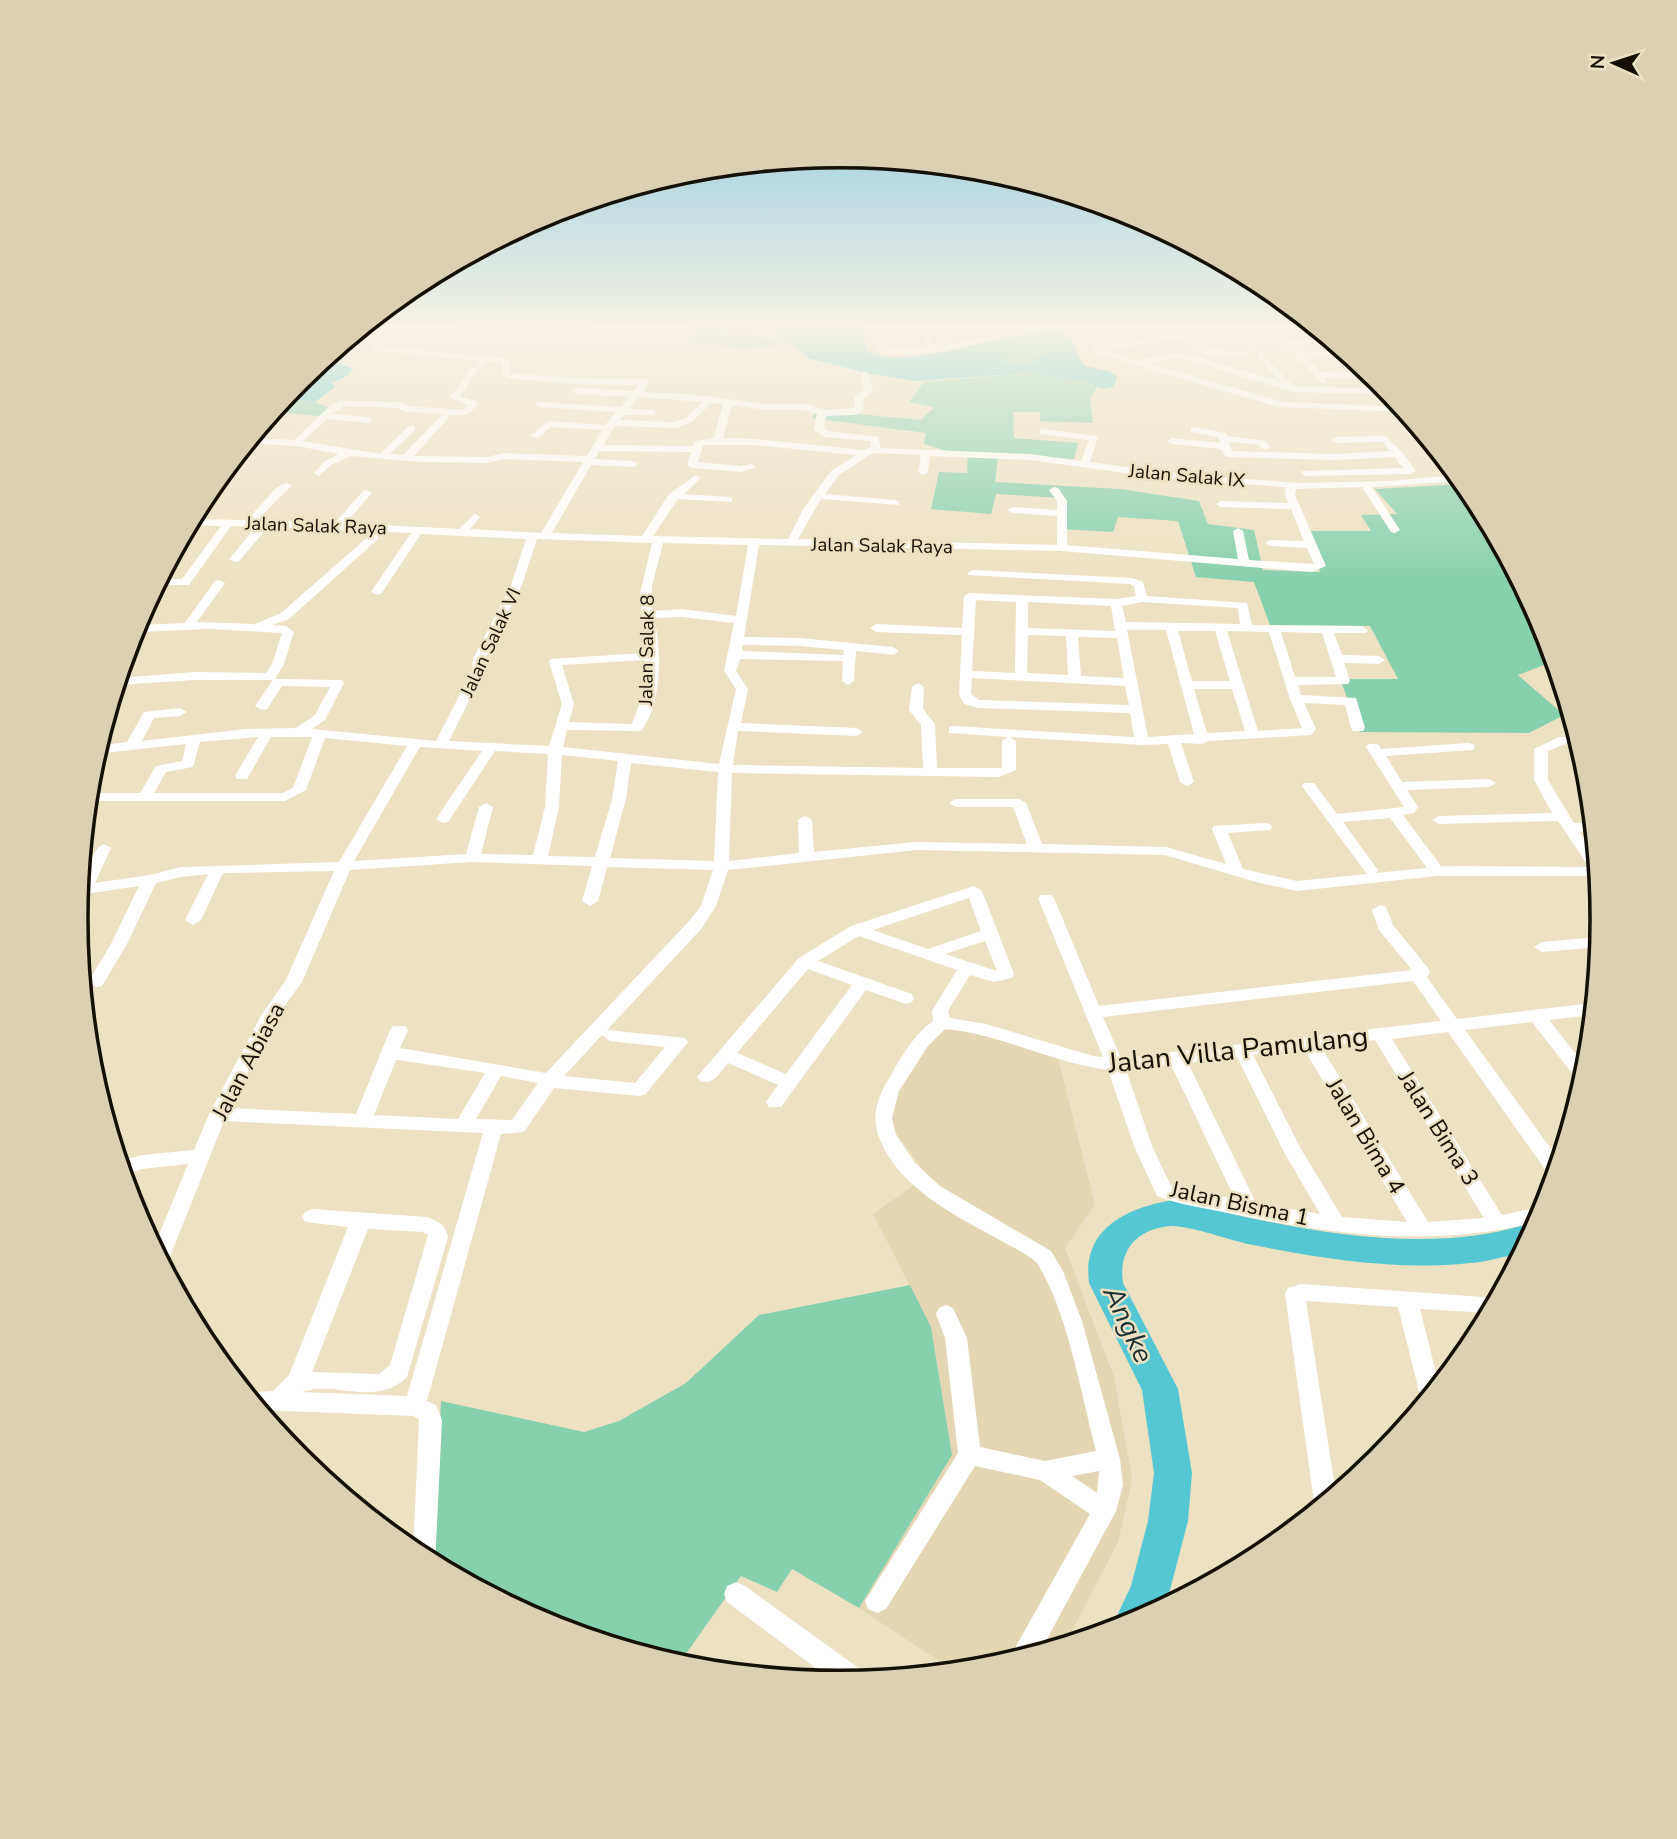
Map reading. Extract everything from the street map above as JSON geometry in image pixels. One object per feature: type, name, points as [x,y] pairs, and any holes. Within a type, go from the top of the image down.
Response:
[{"type":"street","points":[[296,443],[330,412]]},
{"type":"street","points":[[447,412],[465,412]]},
{"type":"street","points":[[545,536],[595,448],[623,412]]},
{"type":"street","points":[[635,412],[652,413]]},
{"type":"street","points":[[535,436],[549,424],[676,425],[689,420],[698,412]]},
{"type":"street","points":[[718,440],[726,412]]},
{"type":"street","points":[[820,412],[835,412]]},
{"type":"street","points":[[824,413],[820,416],[819,429],[825,434],[867,436],[875,439],[876,449]]},
{"type":"street","points":[[325,416],[368,420]]},
{"type":"street","points":[[405,458],[447,416]]},
{"type":"street","points":[[382,457],[412,428]]},
{"type":"street","points":[[1194,430],[1222,435],[1228,454],[1298,451],[1399,454]]},
{"type":"street","points":[[1043,432],[1095,438],[1084,463]]},
{"type":"street","points":[[1294,485],[1309,478],[1411,471],[1385,439],[1336,440]]},
{"type":"street","points":[[751,467],[694,466],[696,449],[701,441],[718,440],[862,453]]},
{"type":"street","points":[[260,441],[296,443],[382,457],[487,460],[499,456],[520,456],[634,464]]},
{"type":"street","points":[[1172,441],[1257,441],[1265,447]]},
{"type":"street","points":[[520,456],[546,442]]},
{"type":"street","points":[[595,448],[696,449]]},
{"type":"street","name":"Jalan Salak IX","points":[[791,543],[817,496],[835,473],[862,453],[876,449],[1084,463],[1169,476],[1294,485]]},
{"type":"street","points":[[923,472],[926,451]]},
{"type":"street","points":[[1298,451],[1309,478]]},
{"type":"street","points":[[319,473],[328,463],[349,453]]},
{"type":"street","name":"Jalan Salak 8","points":[[562,726],[639,727],[646,710],[650,656],[645,604],[653,539],[673,496],[696,478]]},
{"type":"street","points":[[1309,478],[1365,484],[1446,479]]},
{"type":"street","points":[[1365,484],[1395,530]]},
{"type":"street","name":"Jalan Salak Raya","points":[[201,523],[265,523],[754,543],[1062,548],[1318,568],[1320,566],[1289,490],[1294,485]]},
{"type":"street","points":[[250,523],[282,488],[288,486]]},
{"type":"street","points":[[1054,490],[1060,496],[1062,548]]},
{"type":"street","points":[[338,526],[367,493]]},
{"type":"street","points":[[673,496],[728,500]]},
{"type":"street","points":[[817,496],[895,503]]},
{"type":"street","points":[[1221,503],[1295,506]]},
{"type":"street","points":[[1012,510],[1062,513]]},
{"type":"street","points":[[462,532],[475,517]]},
{"type":"street","points":[[196,583],[228,523]]},
{"type":"street","points":[[235,559],[265,523]]},
{"type":"street","points":[[377,592],[419,529]]},
{"type":"street","points":[[1238,531],[1244,563]]},
{"type":"street","name":"Jalan Salak VI","points":[[440,745],[478,671],[479,659],[514,595],[527,561],[532,536]]},
{"type":"street","points":[[255,627],[291,612],[374,537]]},
{"type":"street","points":[[218,1114],[466,1120],[494,1127],[517,1127],[544,1079],[705,915],[719,887],[726,769],[742,689],[730,671],[754,543]]},
{"type":"street","points":[[1270,544],[1311,545]]},
{"type":"street","points":[[967,553],[1044,556],[1044,548]]},
{"type":"street","points":[[1044,599],[1045,571]]},
{"type":"street","points":[[973,573],[1045,571],[1136,582],[1142,598]]},
{"type":"street","points":[[168,582],[219,583],[189,625]]},
{"type":"street","points":[[1197,585],[1200,602]]},
{"type":"street","points":[[1137,709],[978,704],[969,701],[965,694],[970,596],[1116,603],[1142,598],[1243,605],[1247,629]]},
{"type":"street","points":[[1021,677],[1022,598]]},
{"type":"street","points":[[1116,603],[1142,741]]},
{"type":"street","points":[[648,615],[682,613],[740,620]]},
{"type":"street","points":[[918,630],[919,613]]},
{"type":"street","points":[[126,680],[194,676],[270,677],[278,664],[288,632],[255,627],[189,625],[147,628]]},
{"type":"street","points":[[1021,631],[1072,633],[1171,627],[1362,630]]},
{"type":"street","points":[[1171,627],[1202,740]]},
{"type":"street","points":[[877,628],[967,632]]},
{"type":"street","points":[[1220,628],[1253,736]]},
{"type":"street","points":[[954,730],[1142,741],[1299,734],[1309,730],[1296,699],[1274,629]]},
{"type":"street","points":[[1290,681],[1344,681],[1327,630]]},
{"type":"street","points":[[1072,633],[1075,679]]},
{"type":"street","points":[[737,640],[893,651]]},
{"type":"street","points":[[848,681],[850,646]]},
{"type":"street","points":[[735,655],[842,658]]},
{"type":"street","points":[[540,858],[552,807],[555,750],[568,704],[555,662],[650,656]]},
{"type":"street","points":[[1337,659],[1379,660]]},
{"type":"street","points":[[966,674],[1131,682]]},
{"type":"street","points":[[98,797],[285,797],[295,794],[299,790],[317,727],[312,716],[329,683],[278,682],[262,706]]},
{"type":"street","points":[[1185,685],[1238,685]]},
{"type":"street","points":[[918,687],[916,710],[928,724],[930,771]]},
{"type":"street","points":[[1296,699],[1351,701],[1358,728]]},
{"type":"street","points":[[132,746],[149,715],[180,712]]},
{"type":"street","points":[[108,749],[267,732],[299,732],[317,727],[416,743],[555,750],[726,769],[1005,772],[1009,770],[1009,741]]},
{"type":"street","points":[[733,727],[856,732]]},
{"type":"street","points":[[242,776],[267,732]]},
{"type":"street","points":[[145,796],[161,769],[188,764],[194,739]]},
{"type":"street","points":[[1568,740],[1541,749],[1541,780],[1586,853]]},
{"type":"street","points":[[1174,741],[1187,782]]},
{"type":"street","name":"Jalan Abiasa","points":[[163,1248],[218,1114],[270,1014],[294,982],[344,866],[416,743]]},
{"type":"street","points":[[443,819],[491,747]]},
{"type":"street","points":[[1333,819],[1411,809],[1375,750],[1468,747]]},
{"type":"street","points":[[590,901],[619,799],[625,758]]},
{"type":"street","points":[[1398,786],[1489,783]]},
{"type":"street","points":[[1309,786],[1370,870]]},
{"type":"street","points":[[957,803],[1019,803],[1036,848]]},
{"type":"street","points":[[472,858],[486,807]]},
{"type":"street","points":[[1394,813],[1437,871]]},
{"type":"street","points":[[805,820],[807,858]]},
{"type":"street","points":[[1439,820],[1566,822],[1583,825]]},
{"type":"street","points":[[1236,871],[1219,829],[1265,827]]},
{"type":"street","points":[[89,889],[150,880],[181,872],[218,869],[344,866],[472,858],[540,858],[721,866],[906,846],[1166,851],[1297,886],[1437,871],[1588,870]]},
{"type":"street","points":[[89,875],[103,848]]},
{"type":"street","points":[[193,920],[218,869]]},
{"type":"street","points":[[96,982],[120,944],[150,880]]},
{"type":"street","points":[[706,1077],[804,962],[857,930],[974,891],[1006,974],[994,977],[857,930]]},
{"type":"street","name":"Jalan Bisma 1","points":[[1046,898],[1115,1065],[1161,1187],[1169,1193],[1249,1209],[1377,1228],[1422,1229],[1497,1223],[1528,1216]]},
{"type":"street","points":[[1093,1012],[1422,973],[1385,926],[1380,910]]},
{"type":"street","points":[[929,954],[991,933]]},
{"type":"street","points":[[1542,947],[1589,943]]},
{"type":"street","points":[[804,962],[906,998]]},
{"type":"street","points":[[966,968],[940,1011],[942,1023],[926,1037],[886,1098],[883,1125],[889,1142],[922,1185],[950,1204],[1043,1256],[1054,1272],[1065,1303],[1109,1459],[1111,1485],[1104,1511],[1030,1646]]},
{"type":"street","points":[[1417,975],[1550,1161]]},
{"type":"street","points":[[775,1102],[863,982]]},
{"type":"street","name":"Jalan Villa Pamulang","points":[[942,1023],[975,1025],[1069,1058],[1115,1065],[1584,1010]]},
{"type":"street","points":[[1536,1015],[1575,1065]]},
{"type":"street","points":[[369,1116],[399,1030]]},
{"type":"street","name":"Jalan Bima 3","points":[[1380,1034],[1497,1223]]},
{"type":"street","points":[[398,1054],[544,1079],[639,1090],[679,1042],[610,1035]]},
{"type":"street","name":"Jalan Bima 4","points":[[1309,1042],[1422,1229]]},
{"type":"street","points":[[1241,1050],[1293,1152],[1335,1223]]},
{"type":"street","points":[[725,1055],[789,1083]]},
{"type":"street","points":[[1177,1058],[1249,1209]]},
{"type":"street","points":[[466,1120],[496,1069]]},
{"type":"street","points":[[415,1406],[494,1127]]},
{"type":"street","points":[[129,1167],[151,1160],[201,1156]]},
{"type":"street","points":[[298,1381],[370,1384],[391,1378],[399,1370],[438,1237],[436,1231],[426,1225],[312,1217]]},
{"type":"street","points":[[273,1401],[285,1396],[298,1381],[361,1220]]},
{"type":"street","points":[[1324,1492],[1293,1297],[1301,1292],[1484,1304]]},
{"type":"street","points":[[1407,1300],[1431,1380]]},
{"type":"street","points":[[877,1601],[970,1455],[956,1338],[946,1314]]},
{"type":"street","points":[[262,1401],[415,1406],[428,1412],[431,1420],[426,1547]]},
{"type":"street","points":[[970,1455],[1045,1471],[1104,1511]]},
{"type":"street","points":[[1045,1471],[1109,1459]]},
{"type":"street","points":[[736,1594],[841,1671]]},
{"type":"shaded area","points":[[970,1026],[1058,1058],[1095,1204],[1065,1248],[1114,1377],[1132,1479],[1118,1542],[1070,1634],[985,1656],[942,1663],[859,1608],[952,1455],[931,1327],[873,1214],[927,1176],[876,1105],[925,1033]]},
{"type":"green space","points":[[325,412],[320,416],[284,413]]},
{"type":"green space","points":[[814,412],[834,412],[921,420],[929,412],[1092,412],[1093,423],[1040,421],[1040,412],[1013,412],[1014,438],[1078,443],[1074,459],[998,455],[995,482],[1120,489],[1199,501],[1208,524],[1254,530],[1263,570],[1320,572],[1306,531],[1371,531],[1361,515],[1397,514],[1375,489],[1450,485],[1489,544],[1512,587],[1545,665],[1518,675],[1560,712],[1561,716],[1529,733],[1360,732],[1340,679],[1398,679],[1370,626],[1270,625],[1254,582],[1196,577],[1178,521],[1118,517],[1113,532],[1062,529],[1061,498],[996,494],[991,514],[931,509],[939,472],[967,473],[968,452],[947,451],[924,444],[926,433],[812,418]]},
{"type":"green space","points":[[910,1285],[931,1327],[952,1455],[859,1608],[792,1569],[777,1592],[741,1576],[685,1654],[597,1631],[551,1613],[506,1593],[434,1552],[441,1401],[584,1432],[619,1421],[686,1383],[759,1315]]},
{"type":"waterway","name":"Angke","points":[[1143,1606],[1150,1590],[1168,1521],[1173,1473],[1160,1389],[1106,1283],[1106,1254],[1122,1233],[1146,1220],[1173,1213],[1251,1232],[1346,1247],[1413,1252],[1471,1250],[1517,1240]]}]
